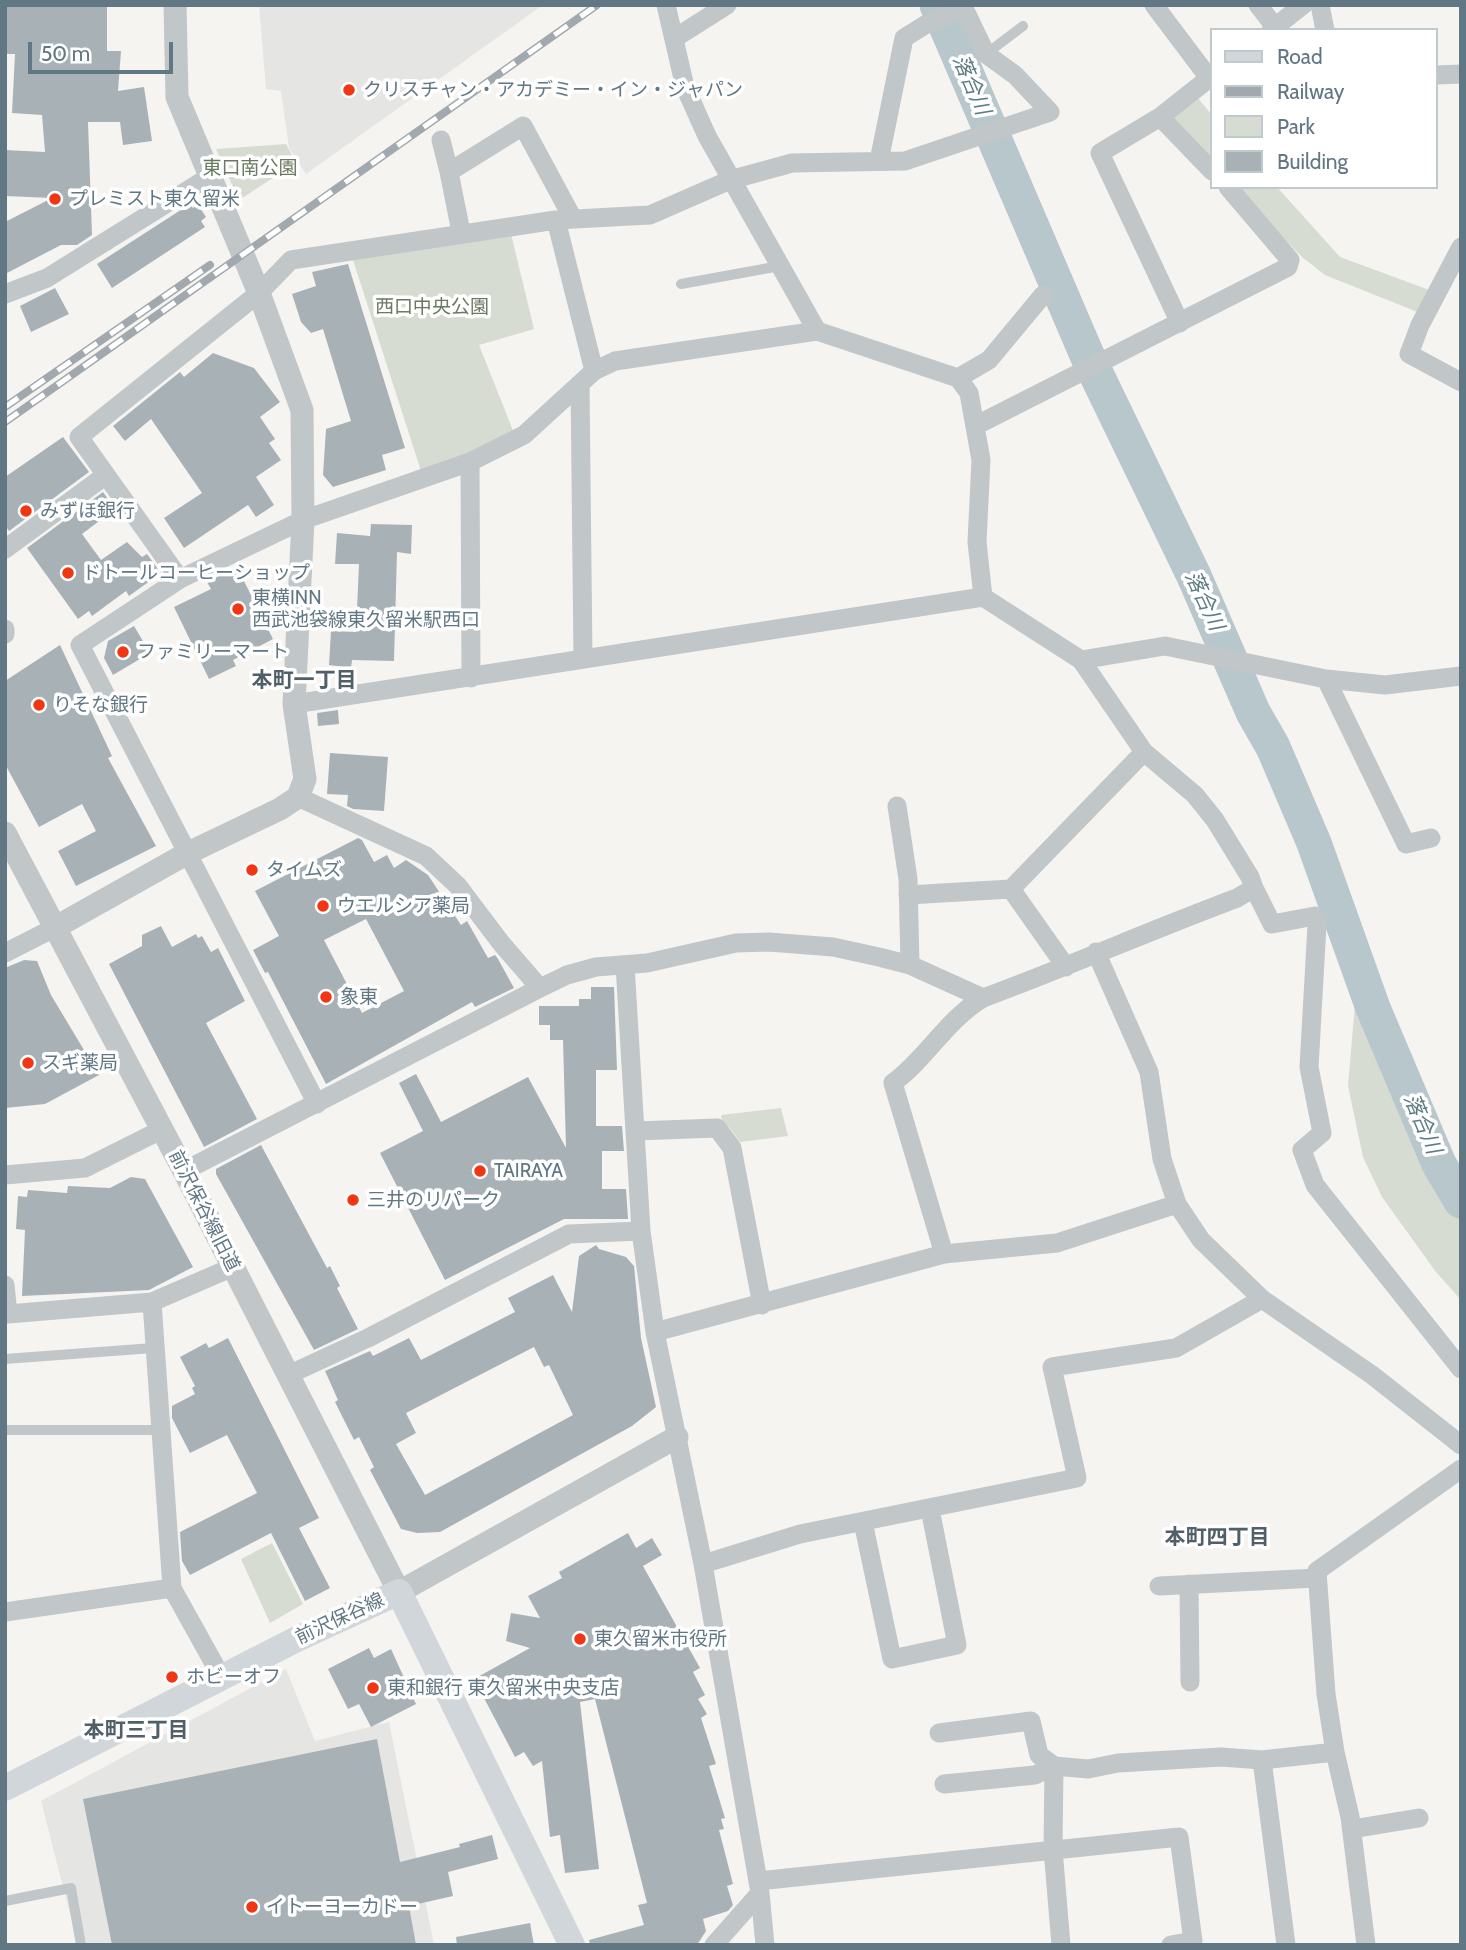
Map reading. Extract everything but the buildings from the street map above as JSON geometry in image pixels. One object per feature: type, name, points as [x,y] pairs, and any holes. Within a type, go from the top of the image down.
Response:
[{"type":"main road","name":"前沢保谷線","points":[[5,1788],[399,1591],[572,1945]]},
{"type":"street","points":[[5,953],[186,854],[298,797],[305,779],[294,704],[303,520],[302,410],[259,293],[177,97],[175,5]]},
{"type":"street","points":[[666,5],[685,86],[730,180],[817,331]]},
{"type":"street","points":[[675,38],[727,5]]},
{"type":"street","points":[[1154,5],[1210,76]]},
{"type":"street","points":[[1258,5],[1273,28],[1303,5]]},
{"type":"street","points":[[1320,5],[1325,28]]},
{"type":"street","points":[[180,579],[79,437],[259,293],[291,260],[461,232],[564,219],[650,215],[730,180],[792,163],[905,161],[1050,111],[1015,75],[986,54],[964,8],[929,23],[904,38],[878,161]]},
{"type":"street","points":[[1438,75],[1461,74]]},
{"type":"street","points":[[1180,323],[1100,153],[1160,117],[1210,78]]},
{"type":"street","points":[[1160,117],[1210,169]]},
{"type":"street","points":[[449,172],[523,126],[564,219],[587,377],[583,659]]},
{"type":"street","points":[[441,141],[461,232]]},
{"type":"street","points":[[5,295],[47,278],[209,177]]},
{"type":"street","points":[[975,426],[1288,268],[1290,260],[1230,189]]},
{"type":"street","points":[[1461,247],[1420,325],[1409,354],[1461,382]]},
{"type":"street","points":[[958,378],[989,360],[1044,295]]},
{"type":"street","points":[[317,1104],[80,645],[180,579],[303,520],[470,462],[524,435],[587,377],[615,361],[817,331],[958,378],[969,393],[981,460],[977,542],[983,597]]},
{"type":"street","points":[[470,462],[471,678]]},
{"type":"street","points":[[5,550],[106,475]]},
{"type":"street","points":[[294,704],[983,597],[1081,660],[1144,752],[1195,795],[1215,820],[1272,924],[1315,916],[1317,925],[1309,1067],[1322,1133],[1302,1150],[1315,1185],[1461,1369]]},
{"type":"street","points":[[1081,660],[1165,646],[1326,679],[1385,685],[1461,676]]},
{"type":"street","points":[[1326,679],[1406,844],[1430,838]]},
{"type":"street","points":[[908,895],[1011,890],[1144,752]]},
{"type":"street","points":[[298,797],[426,856],[458,886],[540,988]]},
{"type":"street","points":[[897,806],[908,895],[910,965]]},
{"type":"street","name":"前沢保谷線旧道","points":[[5,833],[184,1171],[399,1591]]},
{"type":"street","points":[[944,1254],[893,1083],[923,1056],[943,1029],[983,998],[1237,898],[1254,888]]},
{"type":"street","points":[[1011,890],[1066,967]]},
{"type":"street","points":[[184,1171],[540,988],[587,969],[625,965],[737,943],[833,947],[910,965],[983,998]]},
{"type":"street","points":[[1096,952],[1149,1072],[1162,1158],[1177,1204],[1201,1240],[1262,1299],[1372,1375],[1461,1445]]},
{"type":"street","points":[[625,965],[641,1231],[655,1332],[702,1564],[759,1887],[765,1945]]},
{"type":"street","points":[[636,1131],[717,1128],[732,1148],[762,1305]]},
{"type":"street","points":[[5,1175],[85,1168],[161,1130]]},
{"type":"street","points":[[655,1332],[944,1254],[1057,1243],[1177,1204]]},
{"type":"street","points":[[288,1375],[368,1338],[569,1234],[641,1231]]},
{"type":"street","points":[[5,1285],[8,1314],[152,1302],[233,1267]]},
{"type":"street","points":[[702,1564],[800,1534],[1077,1478],[1052,1367],[1176,1348],[1262,1299]]},
{"type":"street","points":[[152,1302],[153,1348],[172,1588],[222,1678]]},
{"type":"street","points":[[399,1591],[677,1437]]},
{"type":"street","points":[[1366,1945],[1352,1829],[1325,1694],[1317,1571],[1461,1469]]},
{"type":"street","points":[[863,1522],[891,1659],[957,1645],[930,1509]]},
{"type":"street","points":[[1158,1586],[1317,1578]]},
{"type":"street","points":[[1189,1584],[1191,1682]]},
{"type":"street","points":[[5,1612],[172,1588]]},
{"type":"street","points":[[939,1733],[1031,1721],[1039,1755],[1054,1766]]},
{"type":"street","points":[[944,1784],[1035,1775],[1054,1766],[1088,1769],[1118,1763],[1221,1757],[1262,1760],[1335,1752]]},
{"type":"street","points":[[1262,1760],[1286,1945]]},
{"type":"street","points":[[1054,1766],[1053,1849],[1062,1945]]},
{"type":"street","points":[[1352,1829],[1419,1818]]},
{"type":"street","points":[[714,1945],[759,1887],[1053,1849],[1179,1837],[1193,1941],[1171,1945]]},
{"type":"lane","points":[[986,54],[1023,26]]},
{"type":"lane","points":[[681,284],[780,266]]},
{"type":"lane","points":[[5,1359],[153,1348]]},
{"type":"lane","points":[[5,1430],[159,1430]]},
{"type":"lane","points":[[5,1901],[71,1888],[81,1945]]},
{"type":"shaded area","name":"クリスチャン・アカデミー・イン・ジャパン","points":[[259,5],[543,5],[306,174],[289,148],[281,91],[266,89]]},
{"type":"shaded area","points":[[286,1669],[315,1741],[389,1722],[434,1945],[78,1945],[41,1801]]},
{"type":"green space","points":[[1197,97],[1210,113],[1210,163],[1169,121]]},
{"type":"green space","name":"東口南公園","points":[[286,144],[296,163],[239,200],[216,149]]},
{"type":"green space","points":[[1236,189],[1279,189],[1340,257],[1432,291],[1420,313],[1325,275],[1302,257]]},
{"type":"green space","name":"西口中央公園","points":[[511,234],[534,329],[479,345],[514,433],[468,456],[421,471],[353,260]]},
{"type":"green space","points":[[1370,998],[1439,1164],[1461,1202],[1461,1300],[1436,1272],[1382,1197],[1363,1157],[1348,1086],[1355,1004]]},
{"type":"green space","points":[[781,1108],[788,1136],[740,1142],[729,1127],[723,1125],[721,1115]]},
{"type":"green space","points":[[272,1543],[303,1604],[270,1623],[241,1559]]},
{"type":"waterway","name":"落合川","points":[[937,5],[1087,355],[1194,576],[1253,712],[1273,747],[1314,843],[1373,1008],[1439,1164],[1461,1201]]},
{"type":"railway","points":[[5,422],[597,5]]},
{"type":"railway","points":[[5,407],[210,265]]},
{"type":"place","name":"クリスチャン・アカデミー・イン・ジャパン","points":[[349,90]]},
{"type":"place","name":"プレミスト東久留米","points":[[55,199]]},
{"type":"place","name":"みずほ銀行","points":[[26,511]]},
{"type":"place","name":"ドトールコーヒーショップ","points":[[68,573]]},
{"type":"place","name":"東横INN 西武池袋線東久留米駅西口","points":[[238,609]]},
{"type":"place","name":"ファミリーマート","points":[[123,652]]},
{"type":"place","name":"りそな銀行","points":[[39,705]]},
{"type":"place","name":"タイムズ","points":[[252,870]]},
{"type":"place","name":"ウエルシア薬局","points":[[323,906]]},
{"type":"place","name":"象東","points":[[326,997]]},
{"type":"place","name":"スギ薬局","points":[[28,1063]]},
{"type":"place","name":"TAIRAYA","points":[[480,1171]]},
{"type":"place","name":"三井のリパーク","points":[[353,1200]]},
{"type":"place","name":"東久留米市役所","points":[[580,1639]]},
{"type":"place","name":"ホビーオフ","points":[[172,1677]]},
{"type":"place","name":"東和銀行 東久留米中央支店","points":[[373,1688]]},
{"type":"place","name":"イトーヨーカドー","points":[[252,1907]]},
{"type":"district","name":"本町一丁目","points":[[304,681]]},
{"type":"district","name":"本町四丁目","points":[[1217,1538]]},
{"type":"district","name":"本町三丁目","points":[[136,1731]]}]
